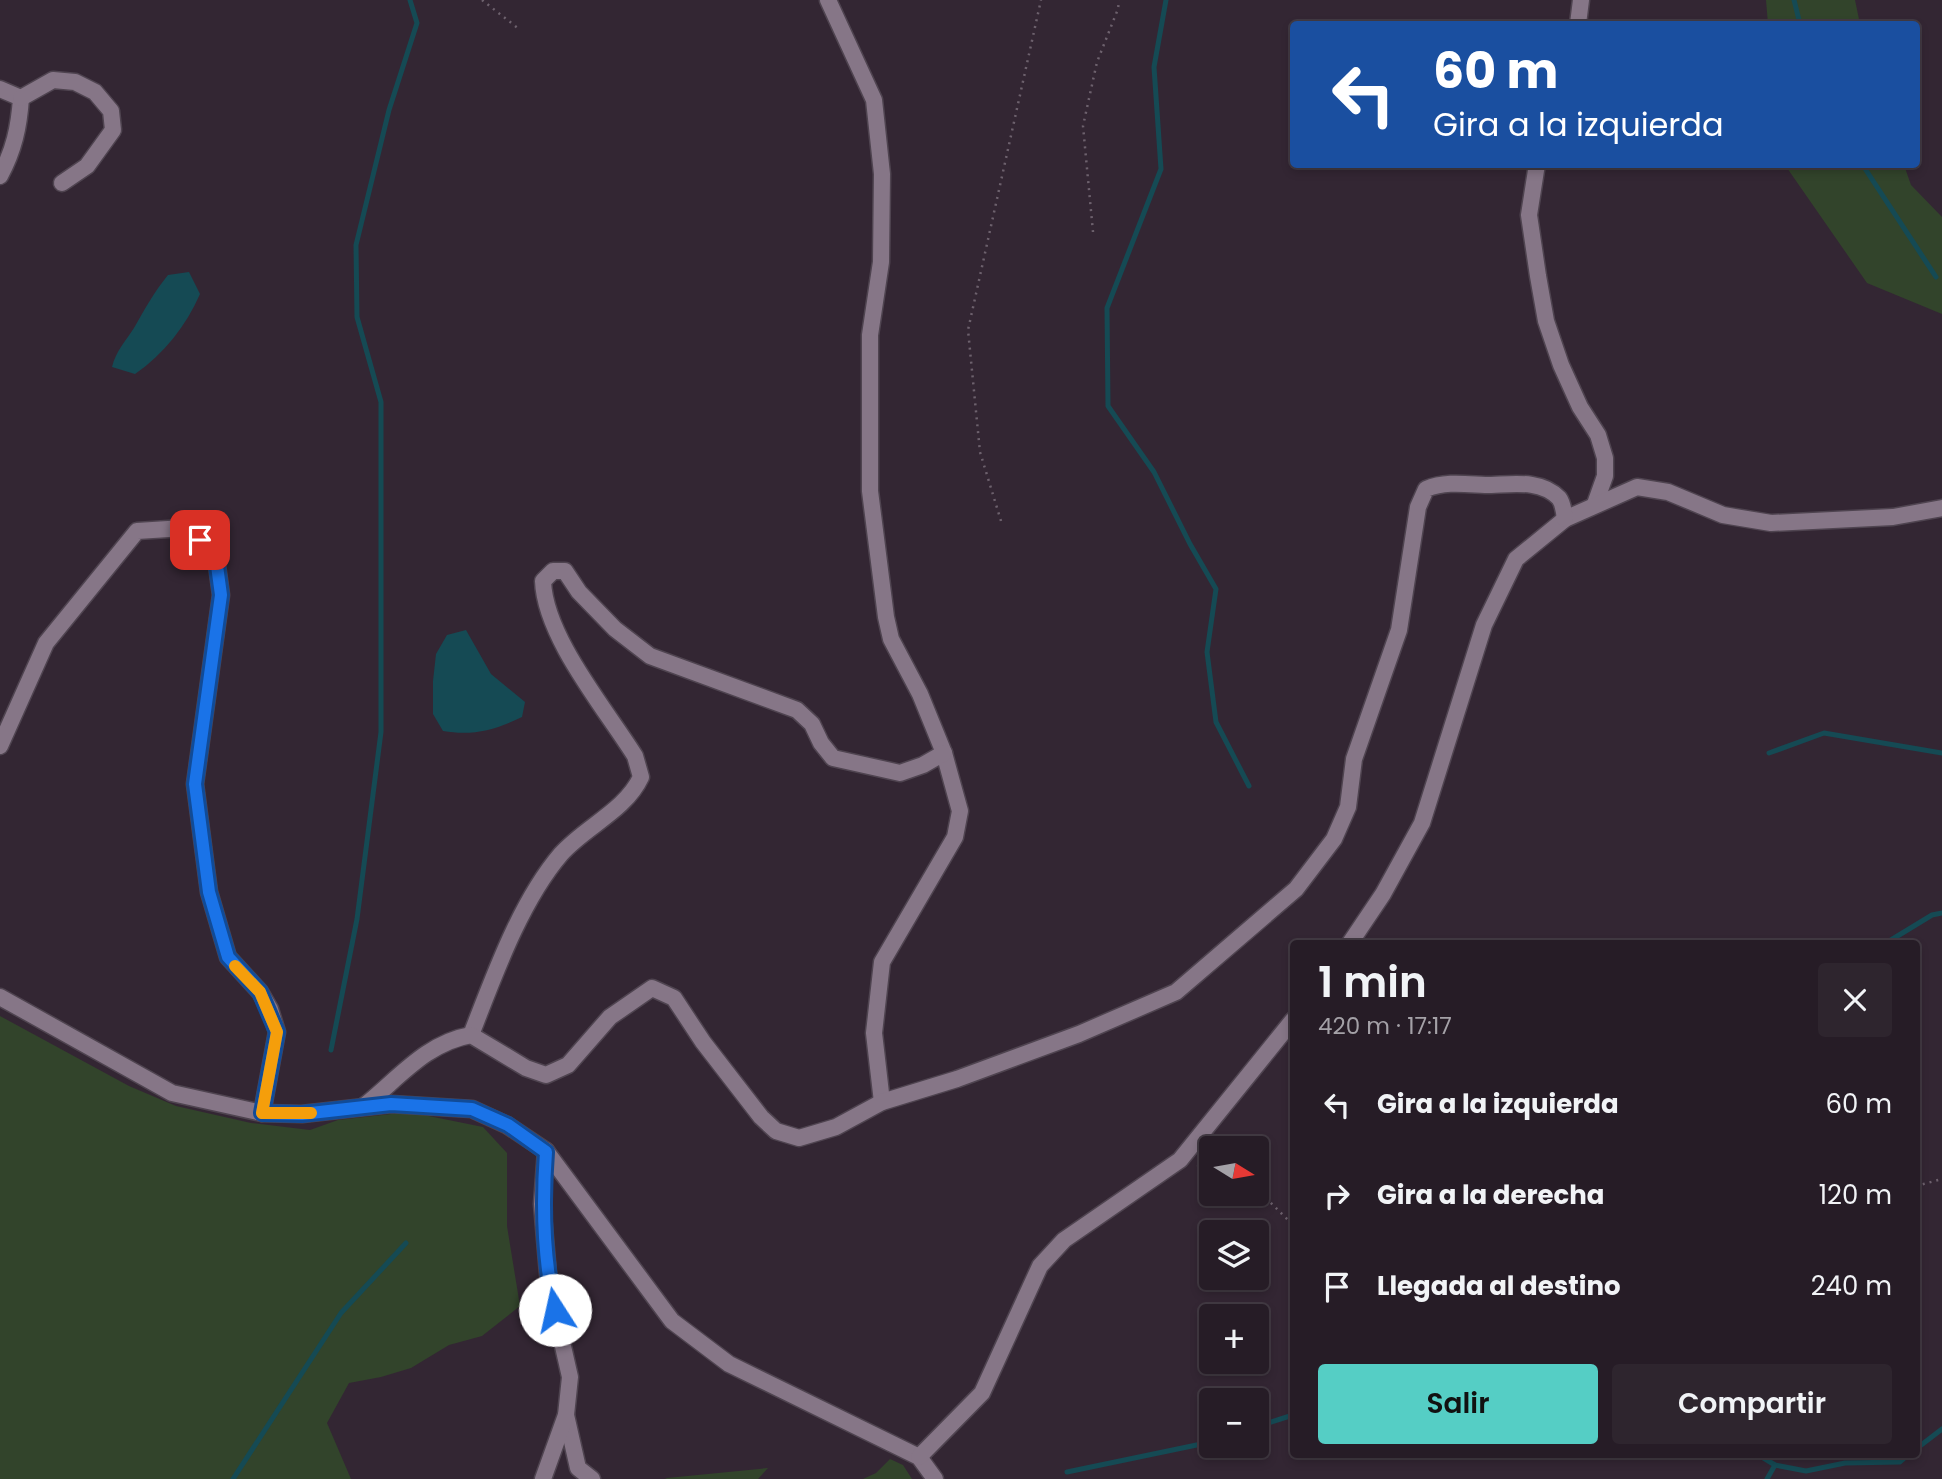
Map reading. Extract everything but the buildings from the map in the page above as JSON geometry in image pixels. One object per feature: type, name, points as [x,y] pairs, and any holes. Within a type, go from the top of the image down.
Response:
[{"type":"street","points":[[828,0],[874,100],[882,174],[881,262],[870,335],[870,491],[886,617],[891,639],[920,694],[944,753],[960,811],[955,837],[882,962],[874,1033],[882,1102]]},
{"type":"street","points":[[1578,21],[1581,0]]},
{"type":"street","points":[[21,98],[53,80],[75,82],[95,92],[111,111],[113,130],[87,166],[62,183]]},
{"type":"street","points":[[0,89],[21,98]]},
{"type":"street","points":[[0,176],[19,129],[21,98]]},
{"type":"street","points":[[1536,168],[1529,215],[1546,321],[1561,365],[1580,407],[1598,435],[1605,458],[1605,476],[1595,504]]},
{"type":"street","points":[[364,1106],[422,1054],[451,1039],[471,1035],[526,1068],[546,1075],[568,1065],[610,1017],[652,988],[674,998],[703,1042],[761,1117],[776,1131],[799,1138],[835,1126],[882,1102],[957,1079],[1055,1043],[1176,992],[1296,889],[1334,839],[1348,807],[1354,760],[1399,630],[1418,507],[1426,489],[1439,483],[1490,485],[1511,482],[1534,485],[1550,491],[1561,500],[1565,519]]},
{"type":"street","points":[[1352,940],[1383,894],[1422,823],[1484,625],[1516,559],[1565,519],[1637,487],[1668,492],[1723,515],[1771,523],[1893,517],[1942,508]]},
{"type":"street","points":[[0,746],[46,643],[137,531],[184,528],[215,551],[221,595],[195,784],[209,892],[228,957],[260,992],[277,1032],[262,1113]]},
{"type":"street","points":[[471,1035],[531,897],[562,853],[634,792],[641,777],[635,756],[561,640],[544,600],[544,581],[553,571],[565,571],[579,592],[615,629],[650,656],[797,710],[812,724],[821,743],[833,758],[900,773],[923,765],[944,753]]},
{"type":"street","points":[[0,997],[172,1093],[262,1113],[302,1114],[391,1104],[472,1109],[508,1125],[546,1152],[672,1321],[729,1364],[919,1457],[934,1479]]},
{"type":"street","points":[[919,1457],[982,1393],[1040,1266],[1064,1240],[1180,1160],[1290,1024]]},
{"type":"street","points":[[543,1479],[566,1415],[570,1377],[549,1285],[542,1204],[546,1152]]},
{"type":"street","points":[[566,1415],[578,1468],[592,1479]]},
{"type":"path","points":[[482,0],[519,29]]},
{"type":"path","points":[[1000,521],[980,452],[968,330],[1041,0]]},
{"type":"path","points":[[1093,232],[1083,126],[1097,62],[1119,0]]},
{"type":"path","points":[[1920,1185],[1942,1179]]},
{"type":"path","points":[[1269,1201],[1290,1222]]},
{"type":"green space","points":[[1766,0],[1855,0],[1859,21],[1768,21]]},
{"type":"green space","points":[[1787,168],[1905,168],[1911,185],[1942,217],[1942,314],[1867,283]]},
{"type":"green space","points":[[0,1016],[129,1086],[176,1106],[251,1123],[310,1130],[338,1120],[409,1112],[483,1127],[507,1153],[507,1226],[520,1306],[482,1336],[449,1345],[411,1368],[349,1383],[327,1423],[351,1479],[0,1479]]},
{"type":"green space","points":[[890,1459],[903,1465],[912,1479],[863,1479],[876,1473]]},
{"type":"green space","points":[[768,1468],[758,1479],[665,1479],[667,1478]]},
{"type":"water","points":[[189,272],[200,294],[173,338],[155,358],[135,374],[112,367],[121,347],[168,275]]},
{"type":"water","points":[[466,630],[491,674],[525,702],[522,717],[484,731],[443,731],[433,714],[436,654],[447,635]]},
{"type":"waterway","points":[[331,1050],[357,919],[381,732],[381,402],[357,317],[356,245],[389,110],[417,23],[410,0]]},
{"type":"waterway","points":[[1166,0],[1154,67],[1161,169],[1107,308],[1108,406],[1154,472],[1216,589],[1207,652],[1216,722],[1249,786]]},
{"type":"waterway","points":[[1794,0],[1799,21]]},
{"type":"waterway","points":[[1865,168],[1936,277]]},
{"type":"waterway","points":[[1769,753],[1824,733],[1942,753]]},
{"type":"waterway","points":[[1891,940],[1932,915],[1942,913]]},
{"type":"waterway","points":[[233,1479],[341,1313],[406,1243]]},
{"type":"waterway","points":[[1269,1423],[1290,1416]]},
{"type":"waterway","points":[[1920,1446],[1942,1429]]},
{"type":"waterway","points":[[1067,1472],[1199,1444]]},
{"type":"waterway","points":[[1764,1458],[1775,1465],[1806,1471],[1845,1463],[1900,1462],[1904,1458]]},
{"type":"waterway","points":[[1767,1479],[1775,1465]]},
{"type":"slow traffic","points":[[235,966],[260,992],[270,1009],[277,1032],[262,1113],[311,1113]]},
{"type":"route","points":[[200,540],[215,551],[221,595],[195,784],[209,892],[228,957],[260,992],[270,1009],[277,1032],[262,1113],[302,1114],[391,1104],[472,1109],[508,1125],[546,1152],[542,1204],[549,1285],[555,1310]]}]
